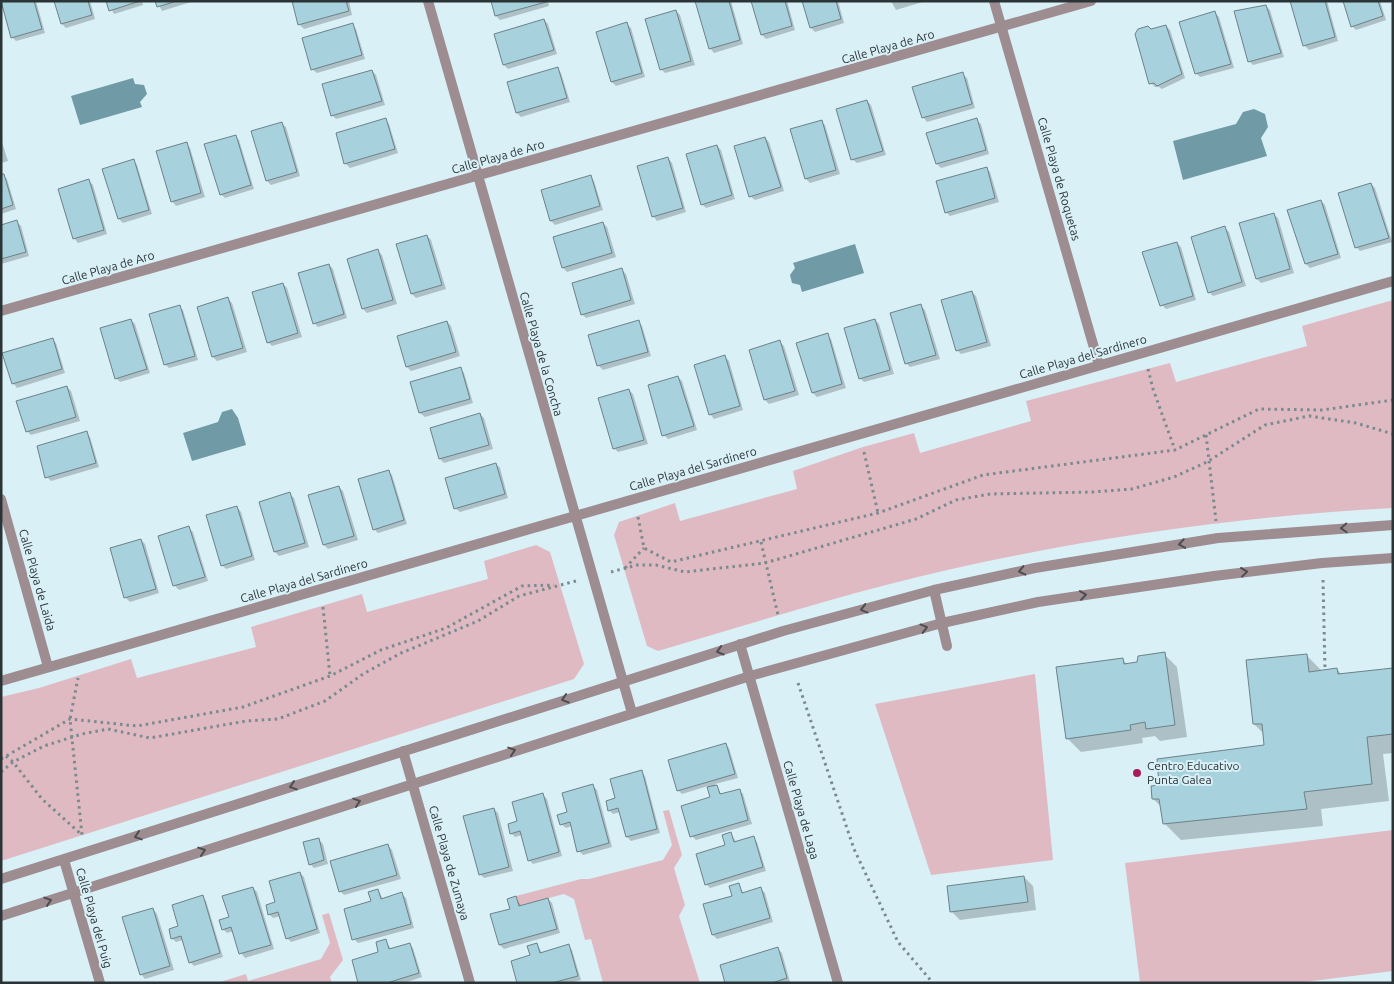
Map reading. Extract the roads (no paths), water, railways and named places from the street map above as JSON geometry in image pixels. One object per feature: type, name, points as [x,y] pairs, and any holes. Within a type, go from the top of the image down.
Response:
[{"type":"street","name":"Calle Playa de la Concha","points":[[428,1],[632,713]]},
{"type":"street","name":"Calle Playa de Roquetas","points":[[994,1],[1099,365]]},
{"type":"street","name":"Calle Playa de Aro","points":[[1,311],[1091,1]]},
{"type":"street","name":"Calle Playa del Sardinero","points":[[1,681],[1393,282]]},
{"type":"street","name":"Calle Playa de Laida","points":[[1,499],[48,667]]},
{"type":"street","points":[[1,879],[783,630],[934,590],[1035,568],[1218,538],[1393,525]]},
{"type":"street","points":[[1,916],[750,676],[942,623],[1038,602],[1214,576],[1322,563],[1393,558]]},
{"type":"street","points":[[934,590],[947,646]]},
{"type":"street","name":"Calle Playa de Laga","points":[[740,644],[838,983]]},
{"type":"street","name":"Calle Playa de Zumaya","points":[[403,751],[470,983]]},
{"type":"street","name":"Calle Playa del Puig","points":[[64,860],[100,983]]},
{"type":"water","points":[[133,78],[135,84],[144,85],[147,94],[140,102],[142,107],[80,125],[71,96]]},
{"type":"water","points":[[1254,109],[1265,114],[1268,127],[1261,138],[1267,156],[1183,180],[1173,141],[1236,124],[1243,112]]},
{"type":"water","points":[[855,244],[864,273],[802,292],[800,285],[792,283],[790,275],[795,268],[793,263]]},
{"type":"water","points":[[232,409],[238,418],[246,445],[192,461],[183,433],[218,422],[222,412]]},
{"type":"place","name":"Centro Educativo Punta Galea","points":[[1137,773]]}]
